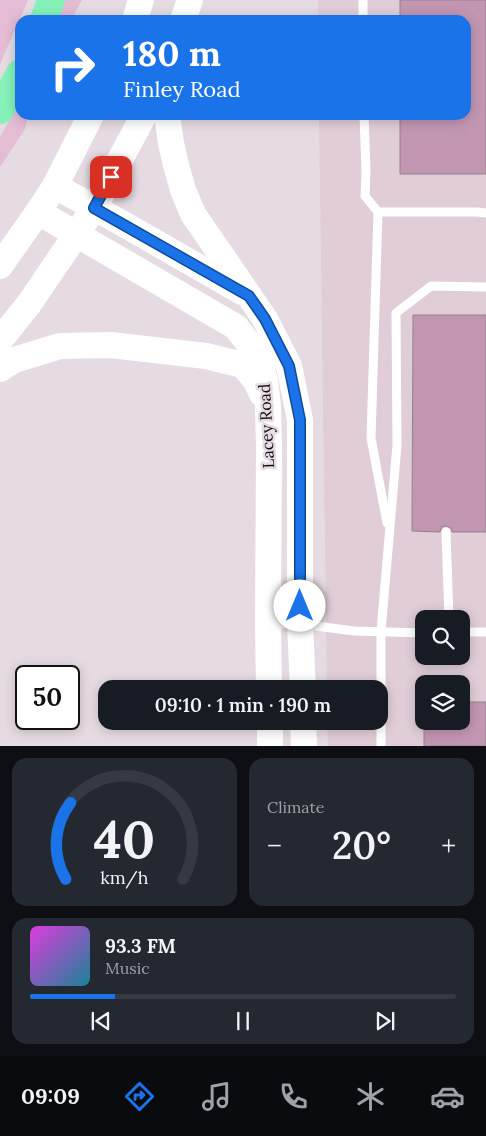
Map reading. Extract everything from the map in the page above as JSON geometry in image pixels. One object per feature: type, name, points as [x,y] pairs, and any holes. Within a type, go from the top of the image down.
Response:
[{"type":"highway","points":[[46,15],[51,0]]},
{"type":"highway","points":[[0,110],[15,82]]},
{"type":"main road","points":[[137,15],[142,0]]},
{"type":"main road","points":[[185,15],[190,0]]},
{"type":"main road","points":[[0,266],[55,186],[88,120]]},
{"type":"main road","points":[[0,340],[29,304],[94,208],[141,120]]},
{"type":"main road","points":[[168,120],[176,164],[183,190],[193,214],[249,296]]},
{"type":"main road","name":"Lacey Road","points":[[55,186],[249,296],[265,319],[289,366],[300,420],[300,624],[303,680]]},
{"type":"main road","name":"Lacey Road","points":[[38,212],[236,327],[259,357],[268,405],[269,680]]},
{"type":"main road","points":[[0,369],[14,360],[60,346],[111,345],[206,356],[243,365],[256,381],[268,405]]},
{"type":"main road","points":[[270,730],[270,746]]},
{"type":"main road","points":[[303,730],[304,746]]},
{"type":"lane","points":[[363,0],[363,15]]},
{"type":"lane","points":[[364,120],[365,196],[378,212],[371,438],[389,534]]},
{"type":"lane","points":[[378,212],[486,213]]},
{"type":"lane","points":[[381,746],[381,631],[397,445],[396,313],[431,286],[486,286]]},
{"type":"lane","points":[[446,532],[449,610]]},
{"type":"lane","points":[[268,624],[300,624],[354,631],[415,632]]},
{"type":"lane","points":[[470,632],[486,632]]},
{"type":"shaded area","points":[[0,0],[28,0],[21,15],[15,15],[15,30],[0,64]]},
{"type":"shaded area","points":[[64,0],[82,0],[74,15],[58,15]]},
{"type":"shaded area","points":[[318,0],[486,0],[486,746],[328,746],[327,730],[388,730],[388,680],[327,680],[319,120],[471,120],[471,15],[318,15]]},
{"type":"shaded area","points":[[15,110],[15,120],[27,120],[25,129],[0,167],[0,137]]},
{"type":"building","points":[[400,0],[486,0],[486,174],[400,174],[400,120],[471,120],[471,15],[400,15]]},
{"type":"building","points":[[413,315],[486,315],[486,532],[452,532],[451,528],[446,526],[442,527],[440,532],[412,531]]},
{"type":"building","points":[[470,702],[486,702],[486,746],[424,746],[424,730],[470,730]]},
{"type":"route","points":[[111,177],[94,208],[249,296],[265,319],[289,366],[300,420],[300,606]]}]
